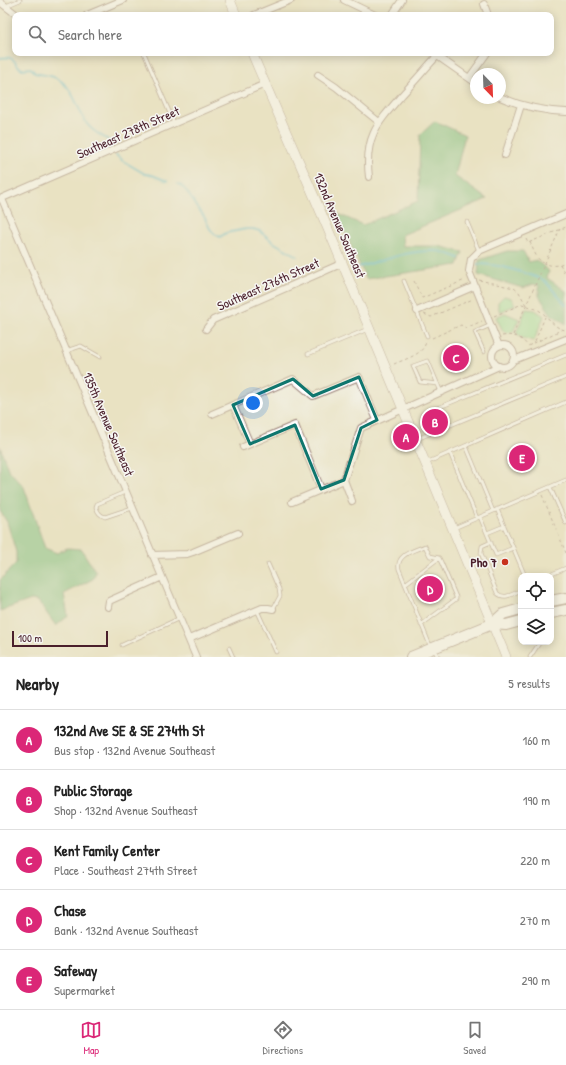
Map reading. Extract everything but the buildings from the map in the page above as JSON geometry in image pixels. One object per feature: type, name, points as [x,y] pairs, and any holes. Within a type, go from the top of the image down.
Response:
[{"type":"main road","points":[[230,0],[235,12]]},
{"type":"main road","name":"132nd Avenue Southeast","points":[[253,56],[343,263],[402,409],[426,463],[506,657]]},
{"type":"main road","points":[[554,600],[566,598]]},
{"type":"main road","points":[[410,657],[434,651],[492,624],[503,614],[518,610]]},
{"type":"main road","points":[[554,612],[566,610]]},
{"type":"main road","points":[[492,624],[506,625],[518,622]]},
{"type":"street","points":[[93,12],[113,2],[123,0]]},
{"type":"street","points":[[261,12],[291,0]]},
{"type":"street","points":[[344,0],[369,12]]},
{"type":"street","points":[[394,12],[402,0]]},
{"type":"street","points":[[0,2],[13,12]]},
{"type":"street","points":[[484,4],[487,12]]},
{"type":"street","points":[[369,177],[367,161],[369,149],[379,122],[433,56]]},
{"type":"street","points":[[438,56],[469,78],[485,56]]},
{"type":"street","points":[[318,75],[336,87],[379,122]]},
{"type":"street","name":"Southeast 278th Street","points":[[1,199],[265,84]]},
{"type":"street","points":[[506,99],[540,110],[566,112]]},
{"type":"street","points":[[505,155],[520,105]]},
{"type":"street","name":"135th Avenue Southeast","points":[[1,199],[196,657]]},
{"type":"street","points":[[499,346],[469,271],[471,259],[479,251],[566,214]]},
{"type":"street","name":"Southeast 276th Street","points":[[206,329],[213,320],[343,263]]},
{"type":"street","points":[[417,311],[475,286]]},
{"type":"street","points":[[514,360],[514,352],[510,347],[502,345],[499,346],[492,354],[494,362],[499,366],[506,367],[514,360],[566,339]]},
{"type":"street","points":[[352,501],[344,480],[361,428],[499,366]]},
{"type":"street","points":[[212,414],[293,379],[313,396],[359,377],[377,420]]},
{"type":"street","points":[[233,405],[250,444]]},
{"type":"street","points":[[243,447],[294,425],[321,489]]},
{"type":"street","points":[[292,502],[344,480]]},
{"type":"street","points":[[152,555],[187,554],[238,533]]},
{"type":"street","points":[[108,607],[109,601],[162,577]]},
{"type":"street","points":[[189,639],[257,610],[268,608],[273,609]]},
{"type":"lane","points":[[6,6],[20,0]]},
{"type":"lane","points":[[145,56],[174,124]]},
{"type":"lane","points":[[466,222],[479,251]]},
{"type":"lane","points":[[404,281],[427,336]]},
{"type":"lane","points":[[484,352],[475,332],[490,325]]},
{"type":"lane","points":[[308,354],[369,328]]},
{"type":"lane","points":[[66,351],[82,346],[100,357]]},
{"type":"lane","points":[[431,434],[423,414],[566,355]]},
{"type":"lane","points":[[438,384],[420,382],[413,366],[427,361],[438,384],[441,392]]},
{"type":"lane","points":[[416,440],[566,377]]},
{"type":"lane","points":[[426,463],[566,402]]},
{"type":"lane","points":[[466,446],[495,510],[504,526],[524,573]]},
{"type":"lane","points":[[450,453],[496,555],[513,548]]},
{"type":"lane","points":[[453,528],[566,480]]},
{"type":"lane","points":[[550,487],[566,523]]},
{"type":"lane","points":[[125,492],[97,504],[96,507],[98,512],[100,515],[105,517],[132,508]]},
{"type":"lane","points":[[487,533],[504,526]]},
{"type":"lane","points":[[490,542],[482,546],[480,553],[497,593],[504,596],[518,591]]},
{"type":"lane","points":[[434,651],[421,625],[399,569],[399,561],[405,554],[425,546],[430,556],[439,558]]},
{"type":"lane","points":[[405,584],[439,558]]},
{"type":"lane","points":[[421,625],[456,599],[439,558]]},
{"type":"lane","points":[[268,564],[279,589],[280,596],[273,609]]},
{"type":"lane","points":[[554,573],[566,568]]},
{"type":"lane","points":[[257,610],[276,652]]},
{"type":"lane","points":[[122,645],[180,618]]},
{"type":"lane","points":[[530,657],[538,645]]},
{"type":"lane","points":[[229,648],[233,657]]},
{"type":"path","points":[[530,242],[566,227]]},
{"type":"path","points":[[513,335],[560,229]]},
{"type":"path","points":[[526,237],[528,243],[530,242],[538,258],[545,264],[560,264],[566,260]]},
{"type":"path","points":[[560,264],[566,273]]},
{"type":"path","points":[[417,311],[431,317],[479,297]]},
{"type":"path","points":[[534,343],[545,316]]},
{"type":"path","points":[[496,338],[513,335],[528,346],[563,330]]},
{"type":"path","points":[[540,491],[566,553]]},
{"type":"highlighted area","points":[[359,377],[377,420],[361,428],[344,480],[321,489],[295,425],[250,444],[233,405],[293,379],[313,396]]},
{"type":"green space","points":[[435,121],[465,135],[455,176],[487,199],[402,235],[403,246],[439,246],[463,252],[458,265],[366,279],[336,213],[363,225],[418,201],[420,135]]},
{"type":"green space","points":[[507,251],[523,251],[529,262],[536,260],[549,271],[547,278],[566,291],[566,324],[551,314],[539,296],[539,286],[534,284],[523,288],[478,275],[479,260]]},
{"type":"green space","points":[[504,296],[511,298],[515,305],[500,312],[498,302]]},
{"type":"green space","points":[[526,309],[535,310],[544,316],[534,341],[522,338],[516,333]]},
{"type":"green space","points":[[505,313],[519,319],[513,332],[506,333],[503,331],[496,317]]},
{"type":"green space","points":[[0,446],[8,469],[24,487],[45,548],[57,553],[67,548],[81,549],[96,572],[93,579],[64,594],[68,616],[56,626],[38,601],[31,600],[0,611],[0,580],[16,563],[16,552],[7,522],[0,511]]},
{"type":"waterway","points":[[0,58],[11,58],[21,69],[31,68],[35,73],[54,77],[62,82],[71,93],[89,127],[110,141]]},
{"type":"waterway","points":[[116,155],[145,174],[167,181]]},
{"type":"waterway","points":[[178,184],[185,190],[203,215],[213,233],[216,235],[220,237],[226,233],[253,229],[260,231],[273,242],[297,256]]},
{"type":"waterway","points":[[359,267],[397,256],[425,251],[447,253],[459,258]]},
{"type":"waterway","points":[[477,264],[509,268],[541,279],[545,281],[566,305]]},
{"type":"place","name":"Kent Family Center","points":[[456,358]]},
{"type":"place","name":"Public Storage","points":[[435,422]]},
{"type":"place","name":"132nd Ave SE & SE 274th St","points":[[406,437]]},
{"type":"place","name":"Safeway","points":[[522,458]]},
{"type":"place","name":"Pho 7","points":[[505,562]]},
{"type":"place","name":"Chase","points":[[430,589]]}]
